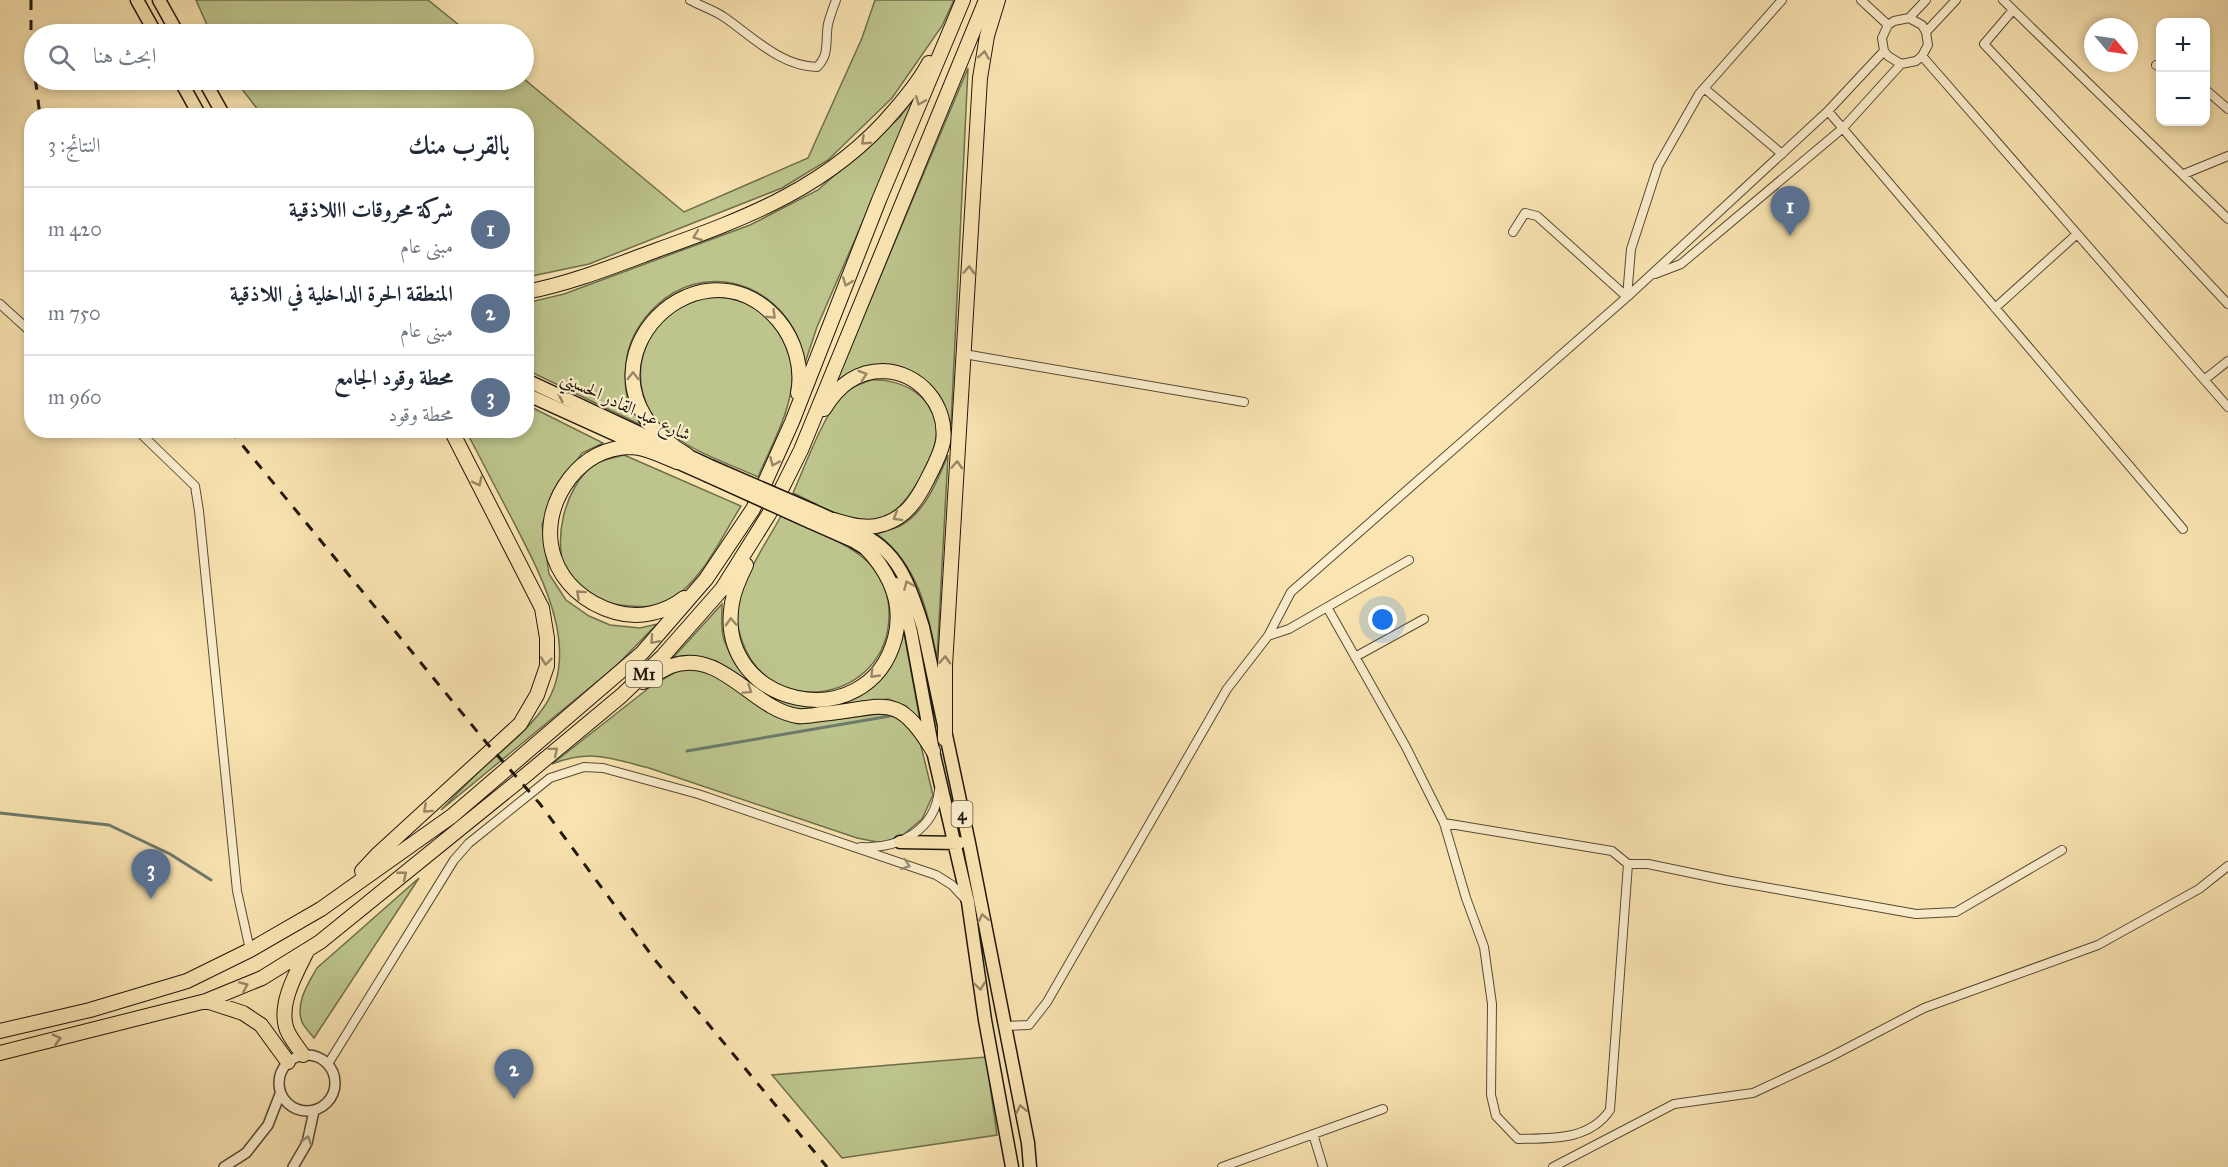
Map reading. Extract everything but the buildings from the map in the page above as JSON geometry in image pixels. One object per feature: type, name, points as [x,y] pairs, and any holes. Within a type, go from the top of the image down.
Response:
[{"type":"highway","name":"M1","points":[[0,1053],[206,1001],[262,978],[307,951],[477,815],[621,696],[663,656],[722,589],[769,514],[801,450],[986,0]]},
{"type":"highway","points":[[945,739],[945,666],[980,78],[987,36],[998,0]]},
{"type":"highway","name":"M1","points":[[0,1031],[90,1010],[187,981],[249,950],[321,909],[452,816],[642,653],[706,579],[753,509],[792,422],[874,211],[961,4]]},
{"type":"highway","points":[[534,290],[584,277],[736,222],[804,187],[864,143],[887,119],[926,70],[961,4]]},
{"type":"highway","points":[[682,458],[649,425],[637,401],[633,374],[638,346],[650,324],[668,307],[690,295],[714,291],[739,295],[765,308],[782,325],[794,349],[799,375],[792,422]]},
{"type":"highway","points":[[801,450],[835,393],[860,375],[879,371],[899,374],[916,382],[936,403],[942,421],[941,449],[914,503],[900,516],[883,525],[864,527],[834,520]]},
{"type":"highway","points":[[345,890],[377,855],[520,724],[537,696],[547,666],[547,638],[542,608],[455,438]]},
{"type":"highway","points":[[682,458],[631,447],[604,452],[590,458],[578,467],[556,501],[550,519],[553,551],[557,566],[578,593],[590,602],[622,614],[648,614],[673,607],[706,579]]},
{"type":"highway","points":[[769,514],[734,592],[731,605],[732,631],[740,656],[747,667],[765,685],[788,697],[813,701],[839,697],[851,692],[872,677],[888,657],[897,632],[897,606],[890,580],[865,547]]},
{"type":"highway","points":[[621,696],[671,666],[695,663],[716,668],[776,709],[799,716],[879,706],[896,708],[907,714],[920,728],[933,751]]},
{"type":"highway","points":[[303,1055],[286,1028],[285,1006],[294,978],[307,951]]},
{"type":"highway","points":[[206,1001],[243,1013],[261,1025],[288,1062]]},
{"type":"main road","points":[[137,0],[150,24]]},
{"type":"main road","points":[[159,0],[172,24]]},
{"type":"main road","points":[[186,90],[196,108]]},
{"type":"main road","points":[[210,90],[220,108]]},
{"type":"main road","name":"شارع عبد القادر الحسيني","points":[[534,384],[682,458],[812,517]]},
{"type":"main road","name":"شارع عبد القادر الحسيني","points":[[534,397],[682,458]]},
{"type":"main road","name":"4","points":[[812,517],[834,520],[857,530],[883,547],[905,576],[923,627],[945,739],[969,843],[1028,1143],[1030,1167]]},
{"type":"main road","name":"4","points":[[812,517],[865,547],[885,566],[903,600],[933,751],[968,902],[985,1020],[1012,1167]]},
{"type":"main road","points":[[900,842],[969,843]]},
{"type":"street","points":[[690,0],[721,16],[775,54],[792,63],[817,67],[824,61],[828,23],[836,0]]},
{"type":"street","points":[[1627,297],[1631,249],[1658,166],[1699,94],[1782,0]]},
{"type":"street","points":[[1861,0],[1888,25]]},
{"type":"street","points":[[1909,18],[1922,25],[1926,32],[1928,45],[1916,61],[1901,64],[1894,61],[1884,51],[1882,38],[1888,25],[1894,21],[1909,18],[1926,0]]},
{"type":"street","points":[[1926,32],[1956,0]]},
{"type":"street","points":[[2003,0],[2228,219]]},
{"type":"street","points":[[2013,10],[1984,44],[2228,304]]},
{"type":"street","points":[[1004,1026],[1029,1025],[1047,1002],[1227,689],[1268,636],[1291,592],[1627,297],[1828,111],[1884,51]]},
{"type":"street","points":[[1922,56],[2228,407]]},
{"type":"street","points":[[1650,275],[1681,264],[1843,128],[1901,64]]},
{"type":"street","points":[[1704,88],[1782,154]]},
{"type":"street","points":[[2210,94],[2228,109]]},
{"type":"street","points":[[1828,111],[2183,529]]},
{"type":"street","points":[[2184,174],[2228,156]]},
{"type":"street","points":[[1513,232],[1525,213],[1537,216],[1627,297]]},
{"type":"street","points":[[1995,308],[2077,234]]},
{"type":"street","points":[[0,304],[24,326]]},
{"type":"street","points":[[964,354],[1244,402]]},
{"type":"street","points":[[2204,380],[2228,361]]},
{"type":"street","points":[[145,438],[195,486],[237,891],[249,950]]},
{"type":"street","points":[[1268,636],[1289,629],[1410,560]]},
{"type":"street","points":[[1327,607],[1406,747],[1444,823],[1466,898],[1484,947],[1492,1004],[1491,1095],[1493,1105],[1496,1116],[1518,1139],[1571,1137],[1602,1121],[1610,1110],[1628,864]]},
{"type":"street","points":[[1355,657],[1424,619]]},
{"type":"street","points":[[328,1064],[454,860],[469,843],[550,778],[584,767],[603,768],[698,794],[936,875],[952,885],[968,902]]},
{"type":"street","points":[[851,846],[880,848],[900,842],[924,825],[939,796],[940,781]]},
{"type":"street","points":[[1444,823],[1612,851],[1628,864],[1648,864],[1916,914],[1956,912],[2062,850]]},
{"type":"street","points":[[1553,1167],[1674,1104],[1753,1093],[1828,1058],[1924,1008],[2098,945],[2199,889],[2228,866]]},
{"type":"street","points":[[224,1167],[246,1153],[268,1125],[280,1094],[279,1077],[288,1062],[303,1055],[321,1058],[333,1071],[335,1088],[328,1103],[314,1111],[306,1112],[290,1107],[280,1094]]},
{"type":"street","points":[[1222,1167],[1383,1109]]},
{"type":"street","points":[[293,1167],[307,1143],[314,1111]]},
{"type":"street","points":[[1313,1134],[1323,1167]]},
{"type":"green space","points":[[196,0],[428,0],[458,24],[207,24]]},
{"type":"green space","points":[[875,0],[954,0],[942,26],[892,98],[828,160],[782,188],[589,264],[534,276],[534,108],[257,108],[243,90],[534,90],[534,87],[684,212],[808,158],[862,38]]},
{"type":"green space","points":[[968,68],[951,425],[943,404],[933,389],[925,382],[908,375],[879,366],[870,366],[854,370],[836,382]]},
{"type":"green space","points":[[920,90],[817,327],[805,363],[793,328],[781,311],[766,298],[749,288],[730,283],[711,282],[692,285],[674,292],[652,310],[634,335],[627,356],[625,386],[630,404],[641,425],[534,373],[534,301],[564,294],[750,225],[818,190],[899,118]]},
{"type":"green space","points":[[704,297],[735,300],[756,309],[767,317],[783,339],[788,352],[792,378],[789,402],[758,477],[702,453],[671,434],[653,416],[643,393],[641,369],[643,356],[654,327],[670,312]]},
{"type":"green space","points":[[871,380],[896,383],[918,394],[933,413],[936,439],[930,458],[906,499],[892,513],[869,520],[839,514],[793,493],[815,442],[835,405],[848,390]]},
{"type":"green space","points":[[534,408],[603,443],[582,453],[559,486],[542,524],[549,574],[566,600],[589,616],[610,625],[640,628],[657,624],[616,666],[441,810],[530,724],[544,707],[555,684],[560,660],[558,635],[544,584],[470,438],[534,438]]},
{"type":"green space","points":[[624,455],[741,506],[711,557],[693,581],[671,600],[657,606],[623,605],[605,602],[587,595],[573,584],[563,563],[561,532],[563,516],[575,487],[597,463]]},
{"type":"green space","points":[[948,455],[937,659],[925,607],[912,574],[891,546],[877,534],[900,526],[917,513],[930,495]]},
{"type":"green space","points":[[781,516],[828,536],[860,555],[878,575],[887,595],[889,617],[883,645],[869,668],[849,683],[825,691],[800,691],[777,683],[756,667],[739,632],[737,610],[744,583]]},
{"type":"green space","points":[[722,604],[724,638],[741,670],[754,684],[770,695],[807,706],[845,701],[870,687],[883,674],[904,633],[920,720],[906,706],[888,699],[798,712],[777,704],[716,661],[680,656],[670,661]]},
{"type":"green space","points":[[696,667],[715,675],[767,711],[798,724],[879,714],[902,718],[919,738],[933,795],[922,819],[903,835],[882,843],[857,838],[623,761],[590,756],[566,759],[552,764],[650,687],[677,671]]},
{"type":"green space","points":[[419,878],[314,1038],[302,1022],[300,1008],[301,1001],[317,968]]},
{"type":"green space","points":[[986,1057],[997,1135],[842,1158],[772,1075]]},
{"type":"waterway","points":[[687,751],[890,716]]},
{"type":"waterway","points":[[0,813],[109,825],[170,854],[211,880]]},
{"type":"railway","points":[[31,0],[31,24]]},
{"type":"railway","points":[[37,90],[39,108]]},
{"type":"railway","points":[[237,438],[485,741],[540,804],[655,960],[827,1167]]},
{"type":"place","name":"شركة محروقات االلاذقية","points":[[1790,236]]},
{"type":"place","name":"محطة وقود الجامع","points":[[151,899]]},
{"type":"place","name":"المنطقة الحرة الداخلية في اللاذقية","points":[[514,1099]]}]
